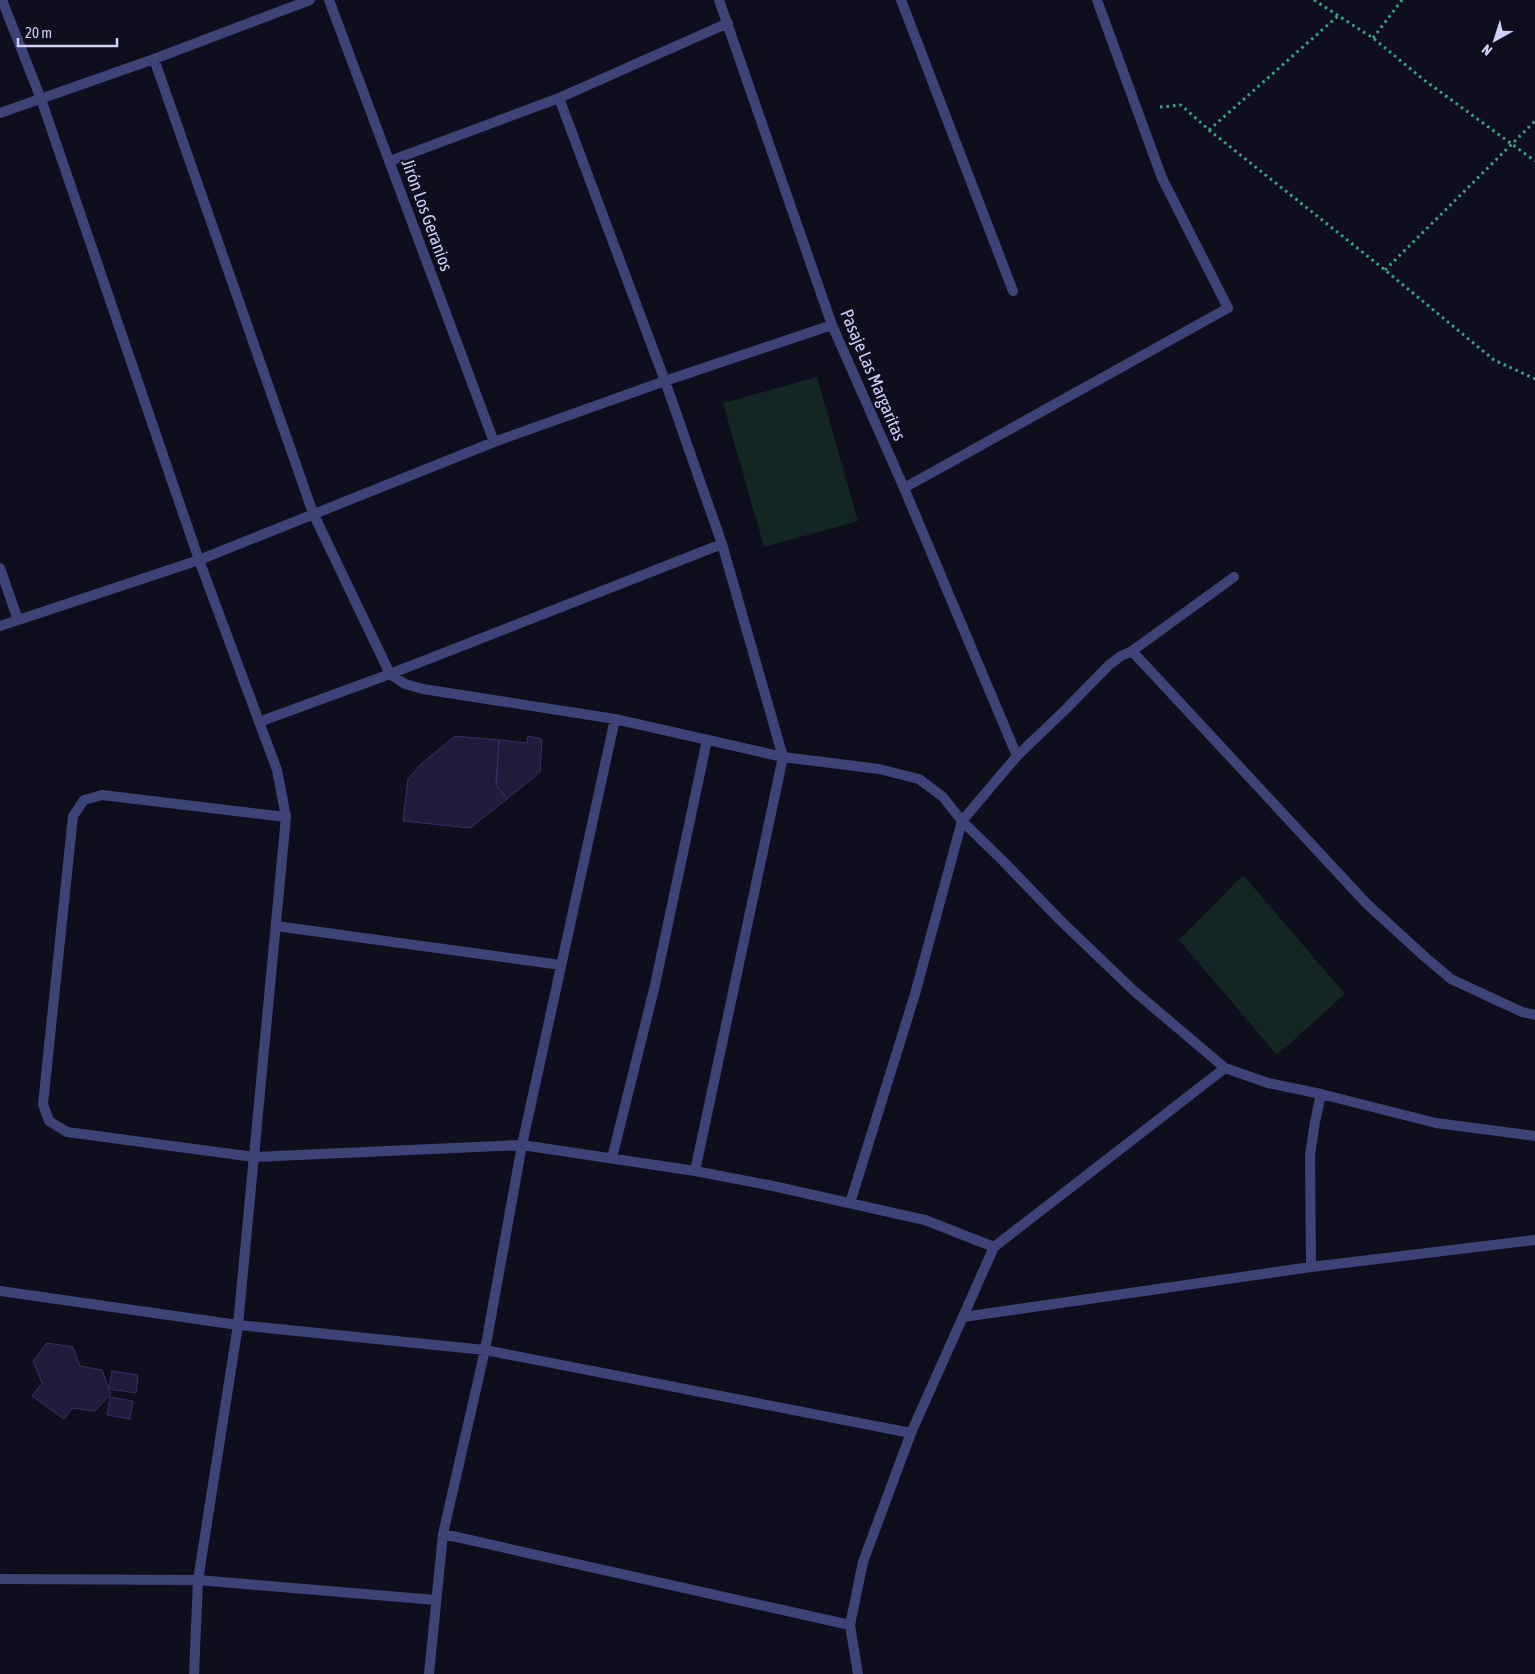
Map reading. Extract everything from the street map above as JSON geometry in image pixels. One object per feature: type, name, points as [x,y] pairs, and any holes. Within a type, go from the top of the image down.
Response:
[{"type":"street","points":[[2,0],[41,99],[199,560],[277,770],[286,817],[238,1326],[198,1580],[194,1674]]},
{"type":"street","points":[[0,113],[154,59],[310,0]]},
{"type":"street","name":"Jirón Los Geranios","points":[[329,0],[494,442]]},
{"type":"street","name":"Pasaje Las Margaritas","points":[[719,0],[832,325],[904,488],[1017,756]]},
{"type":"street","points":[[901,0],[1013,291]]},
{"type":"street","points":[[904,488],[1228,308],[1162,178],[1097,0]]},
{"type":"street","points":[[390,161],[559,98],[728,23]]},
{"type":"street","points":[[154,59],[313,513],[390,674],[405,684],[423,689],[615,720],[783,757],[879,769],[919,779],[943,797],[962,821],[1060,920],[1134,991],[1225,1068],[1268,1083],[1321,1094],[1436,1123],[1535,1136]]},
{"type":"street","points":[[559,98],[665,381],[722,544],[783,757],[695,1171]]},
{"type":"street","points":[[0,626],[199,560],[494,442],[665,381],[832,325]]},
{"type":"street","points":[[259,722],[390,674],[722,544]]},
{"type":"street","points":[[0,568],[18,620]]},
{"type":"street","points":[[850,1203],[915,994],[962,821],[1017,756],[1109,665],[1132,651],[1234,577]]},
{"type":"street","points":[[1132,651],[1367,904],[1424,957],[1451,979],[1522,1012],[1535,1015]]},
{"type":"street","points":[[428,1674],[443,1534],[485,1350],[522,1145],[615,720]]},
{"type":"street","points":[[612,1158],[655,986],[707,740]]},
{"type":"street","points":[[286,817],[102,795],[84,800],[73,816],[43,1104],[49,1121],[67,1132],[254,1157],[522,1145],[695,1171],[850,1203],[926,1220],[994,1247]]},
{"type":"street","points":[[276,926],[562,965]]},
{"type":"street","points":[[858,1674],[850,1625],[862,1562],[911,1433],[994,1247],[1225,1068]]},
{"type":"street","points":[[1311,1267],[1310,1155],[1321,1094]]},
{"type":"street","points":[[963,1317],[1311,1267],[1535,1240]]},
{"type":"street","points":[[0,1291],[238,1326],[485,1350],[911,1433]]},
{"type":"street","points":[[443,1534],[850,1625]]},
{"type":"street","points":[[0,1579],[198,1580],[436,1600]]},
{"type":"path","points":[[1314,0],[1373,38],[1424,80],[1513,143],[1535,161]]},
{"type":"path","points":[[1373,38],[1402,0]]},
{"type":"path","points":[[1209,130],[1339,15]]},
{"type":"path","points":[[1136,109],[1181,105],[1209,130],[1386,270],[1494,360],[1535,379]]},
{"type":"path","points":[[1386,270],[1535,121]]},
{"type":"green space","points":[[817,377],[858,521],[764,547],[723,403]]},
{"type":"green space","points":[[1243,875],[1345,994],[1277,1055],[1179,940]]},
{"type":"building","points":[[455,736],[499,740],[496,785],[507,799],[470,828],[403,821],[408,779],[419,766]]},
{"type":"building","points":[[528,736],[542,739],[540,772],[507,799],[496,785],[499,740],[527,743]]},
{"type":"building","points":[[47,1343],[73,1347],[80,1366],[102,1370],[111,1394],[95,1411],[73,1408],[64,1419],[32,1396],[42,1383],[33,1361]]},
{"type":"building","points":[[112,1371],[138,1375],[136,1393],[109,1389]]},
{"type":"building","points":[[110,1397],[133,1401],[130,1419],[107,1415]]}]
